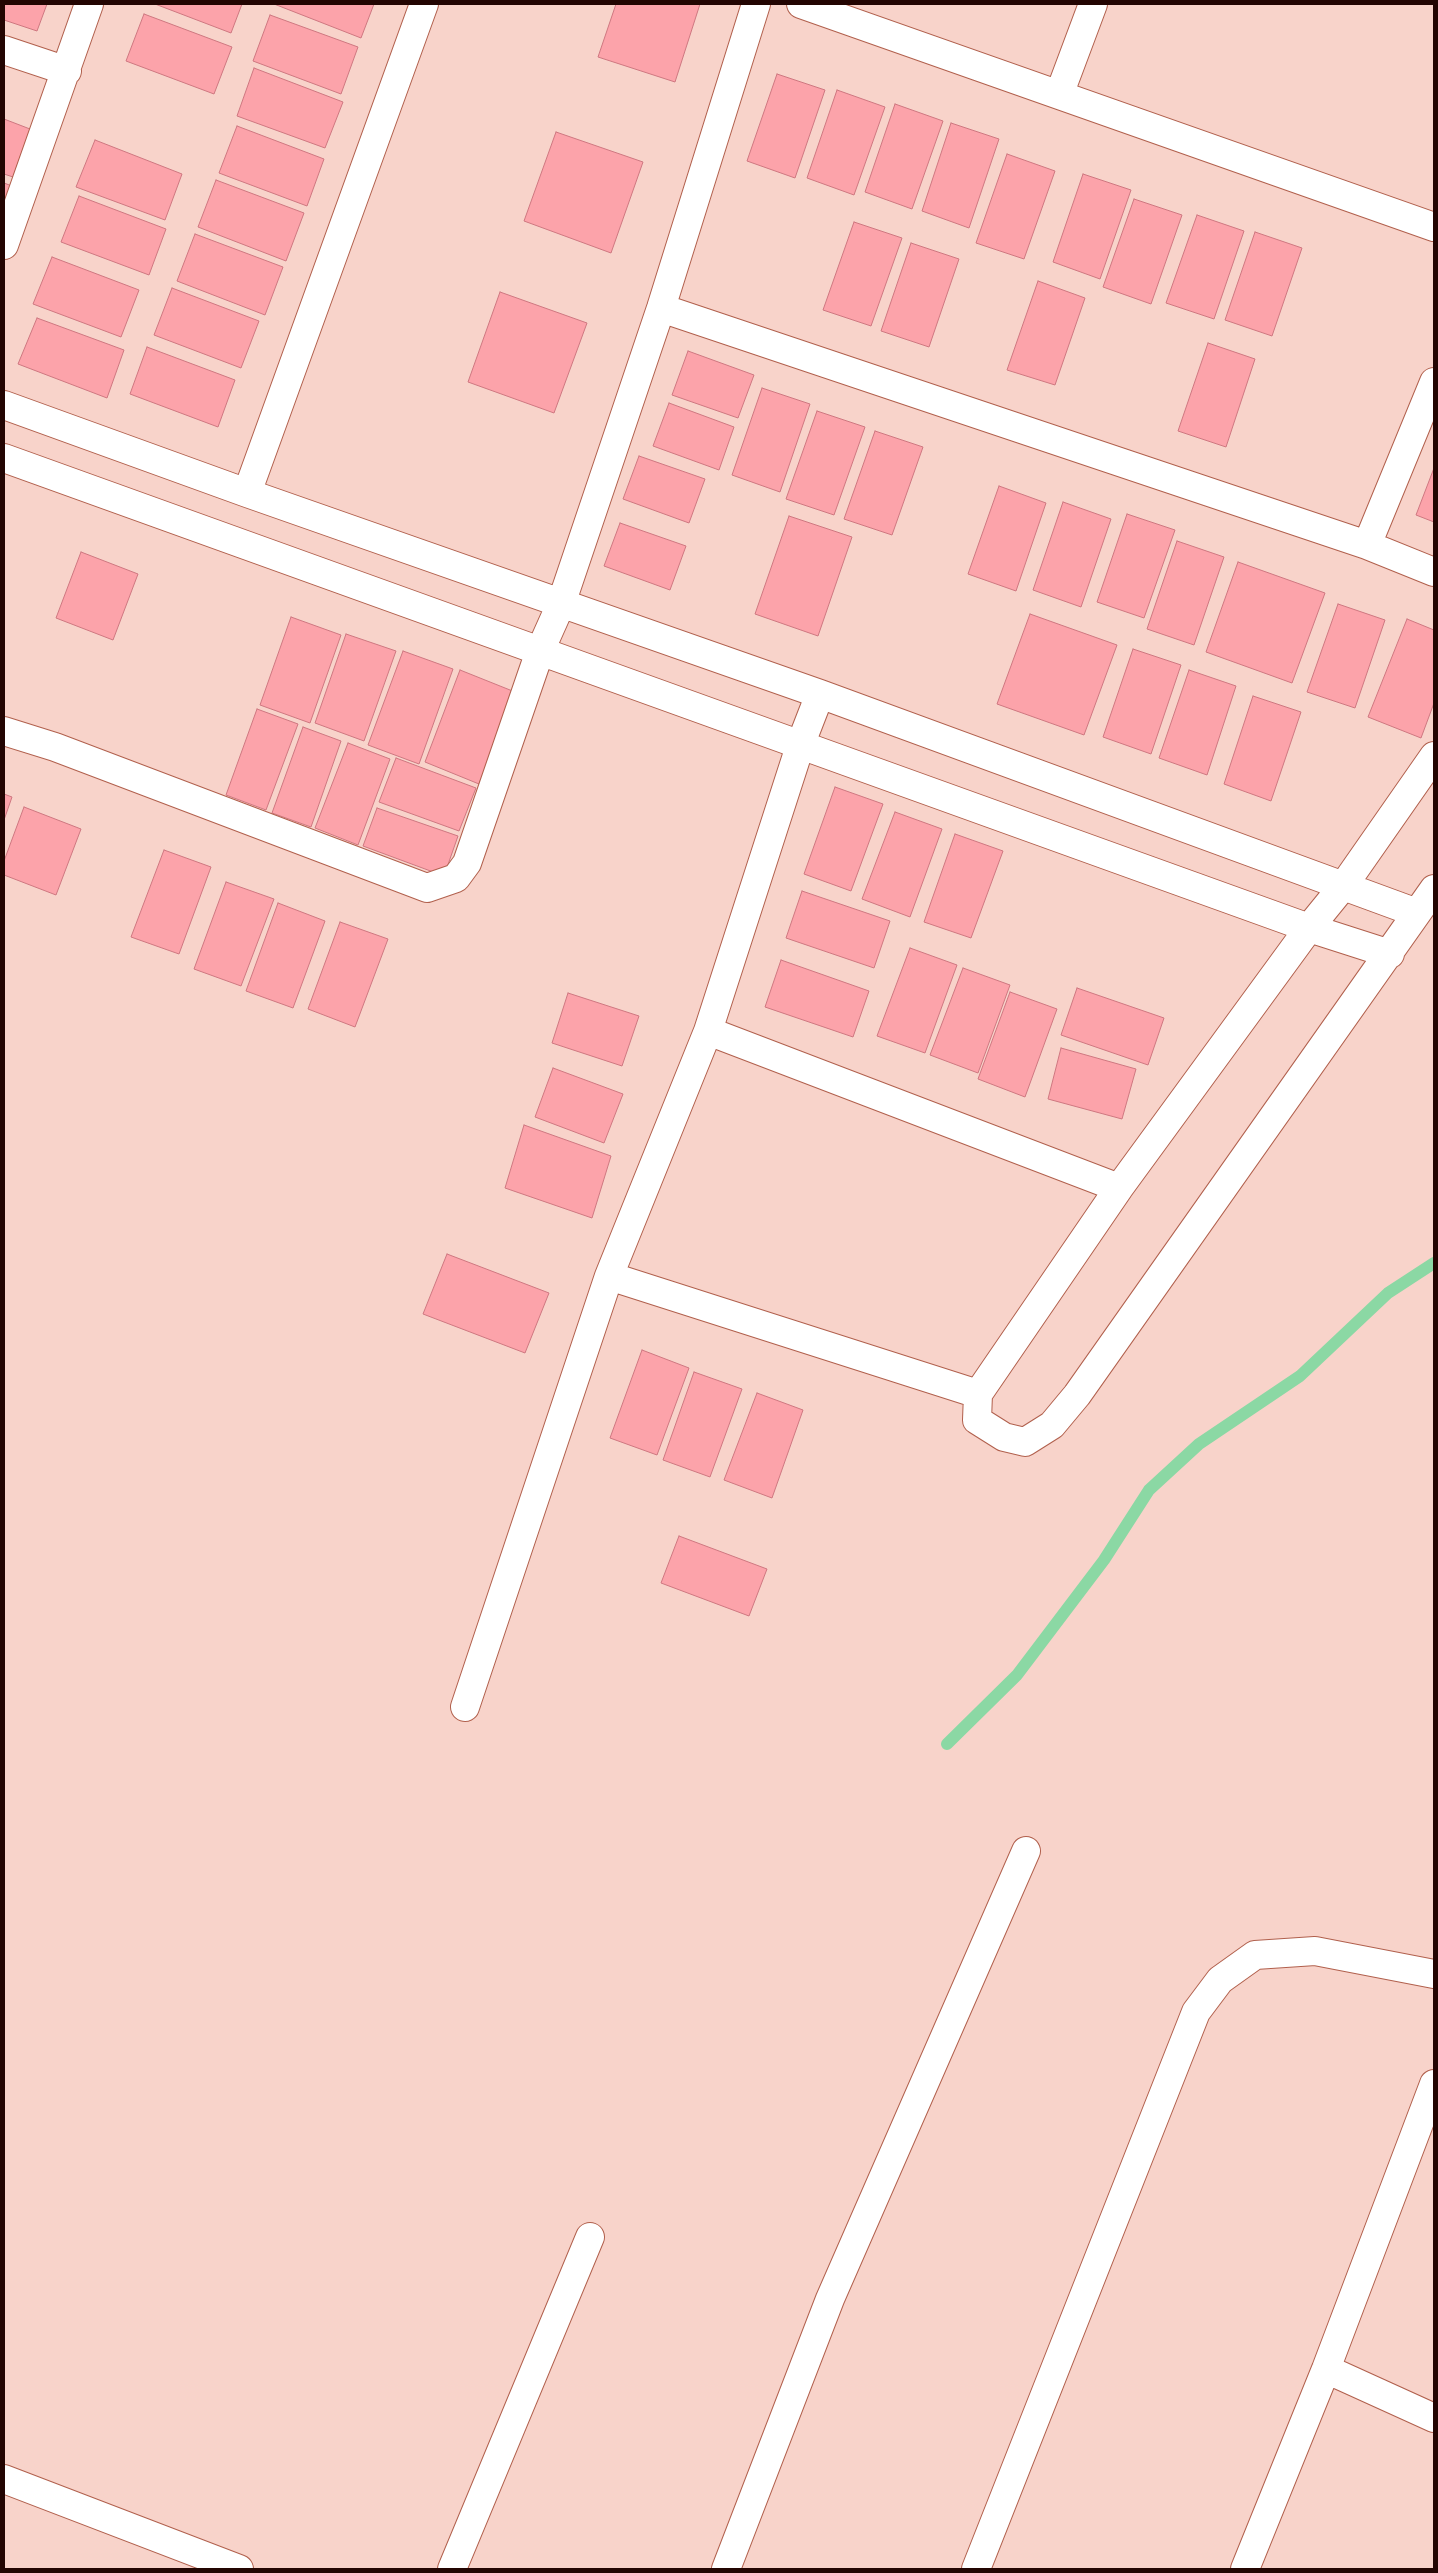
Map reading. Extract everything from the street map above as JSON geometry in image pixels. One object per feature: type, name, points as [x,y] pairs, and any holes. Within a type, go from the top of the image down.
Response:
[{"type":"street","points":[[4,245],[90,4]]},
{"type":"street","points":[[247,493],[424,4]]},
{"type":"street","points":[[4,731],[55,747],[428,888],[442,885],[456,878],[466,862],[540,651],[561,604],[661,308],[756,4]]},
{"type":"street","points":[[801,4],[1434,226]]},
{"type":"street","points":[[1058,94],[1093,4]]},
{"type":"street","points":[[4,50],[67,71]]},
{"type":"street","points":[[661,308],[1367,545],[1434,572]]},
{"type":"street","points":[[1367,545],[1434,382]]},
{"type":"street","points":[[4,405],[247,493],[820,694],[1417,913]]},
{"type":"street","points":[[4,458],[800,743],[1309,928],[1390,954]]},
{"type":"street","points":[[465,1707],[608,1276],[708,1031],[800,743],[820,694]]},
{"type":"street","points":[[1434,756],[1344,885],[1309,928],[1119,1188],[978,1394],[977,1420],[1004,1437],[1025,1442],[1052,1425],[1077,1395],[1390,954],[1434,889]]},
{"type":"street","points":[[708,1031],[1119,1188]]},
{"type":"street","points":[[608,1276],[978,1394]]},
{"type":"street","points":[[726,2569],[830,2299],[1026,1850]]},
{"type":"street","points":[[976,2569],[1196,2012],[1220,1980],[1256,1955],[1315,1951],[1434,1974]]},
{"type":"street","points":[[1246,2569],[1326,2369],[1434,2084]]},
{"type":"street","points":[[452,2569],[590,2237]]},
{"type":"street","points":[[1326,2369],[1434,2418]]},
{"type":"street","points":[[4,2479],[239,2569]]},
{"type":"building","points":[[4,4],[47,4],[37,31],[4,20]]},
{"type":"building","points":[[155,4],[242,4],[231,33]]},
{"type":"building","points":[[274,4],[374,4],[361,38]]},
{"type":"building","points":[[616,4],[700,4],[675,82],[598,57]]},
{"type":"building","points":[[144,14],[232,47],[214,94],[126,61]]},
{"type":"building","points":[[270,15],[358,47],[341,94],[253,61]]},
{"type":"building","points":[[254,68],[343,102],[325,148],[237,116]]},
{"type":"building","points":[[777,74],[825,90],[795,178],[747,161]]},
{"type":"building","points":[[837,90],[885,107],[854,195],[807,178]]},
{"type":"building","points":[[895,104],[943,121],[912,209],[865,192]]},
{"type":"building","points":[[4,119],[30,129],[13,177],[4,174]]},
{"type":"building","points":[[951,123],[999,139],[969,228],[922,211]]},
{"type":"building","points":[[237,126],[324,159],[307,206],[219,173]]},
{"type":"building","points":[[556,132],[643,162],[611,253],[524,221]]},
{"type":"building","points":[[95,140],[182,174],[165,220],[76,187]]},
{"type":"building","points":[[1007,154],[1055,171],[1024,259],[976,243]]},
{"type":"building","points":[[1083,174],[1131,190],[1100,279],[1053,262]]},
{"type":"building","points":[[216,180],[304,213],[286,261],[198,227]]},
{"type":"building","points":[[4,183],[12,186],[4,209]]},
{"type":"building","points":[[79,196],[166,229],[149,275],[61,242]]},
{"type":"building","points":[[1134,199],[1182,215],[1151,304],[1103,287]]},
{"type":"building","points":[[1197,215],[1244,231],[1214,319],[1166,303]]},
{"type":"building","points":[[854,222],[902,238],[871,326],[823,310]]},
{"type":"building","points":[[1255,232],[1302,248],[1272,336],[1225,320]]},
{"type":"building","points":[[195,234],[283,267],[265,315],[177,281]]},
{"type":"building","points":[[911,243],[959,259],[929,347],[881,331]]},
{"type":"building","points":[[52,257],[139,290],[121,337],[33,304]]},
{"type":"building","points":[[1038,281],[1085,298],[1055,385],[1007,370]]},
{"type":"building","points":[[172,288],[259,321],[241,368],[154,335]]},
{"type":"building","points":[[500,292],[587,323],[554,413],[468,382]]},
{"type":"building","points":[[37,318],[124,350],[107,398],[18,364]]},
{"type":"building","points":[[1208,343],[1255,359],[1226,447],[1178,431]]},
{"type":"building","points":[[147,347],[235,380],[218,427],[130,394]]},
{"type":"building","points":[[688,351],[754,375],[738,418],[672,395]]},
{"type":"building","points":[[762,388],[810,404],[780,492],[732,475]]},
{"type":"building","points":[[669,403],[734,427],[719,470],[653,446]]},
{"type":"building","points":[[817,411],[865,427],[834,515],[786,499]]},
{"type":"building","points":[[875,431],[923,447],[892,535],[844,519]]},
{"type":"building","points":[[639,456],[705,479],[689,523],[623,499]]},
{"type":"building","points":[[1434,468],[1434,522],[1416,515]]},
{"type":"building","points":[[999,486],[1046,503],[1016,591],[968,574]]},
{"type":"building","points":[[1063,502],[1111,519],[1081,607],[1033,590]]},
{"type":"building","points":[[1127,514],[1175,530],[1144,618],[1097,602]]},
{"type":"building","points":[[789,516],[852,537],[818,636],[755,614]]},
{"type":"building","points":[[620,523],[686,546],[670,590],[604,566]]},
{"type":"building","points":[[1177,541],[1224,557],[1194,645],[1147,629]]},
{"type":"building","points":[[81,552],[138,574],[113,640],[56,618]]},
{"type":"building","points":[[1238,562],[1325,593],[1292,683],[1206,652]]},
{"type":"building","points":[[1338,604],[1385,620],[1355,708],[1307,692]]},
{"type":"building","points":[[1030,614],[1117,645],[1084,735],[997,704]]},
{"type":"building","points":[[291,617],[341,635],[310,723],[260,705]]},
{"type":"building","points":[[1407,619],[1434,630],[1434,703],[1421,738],[1368,717]]},
{"type":"building","points":[[346,634],[396,651],[364,741],[315,723]]},
{"type":"building","points":[[1133,649],[1181,665],[1151,754],[1103,737]]},
{"type":"building","points":[[403,651],[453,669],[419,764],[368,745]]},
{"type":"building","points":[[460,670],[515,692],[479,784],[425,762]]},
{"type":"building","points":[[1189,670],[1236,686],[1207,775],[1159,758]]},
{"type":"building","points":[[1253,696],[1301,712],[1271,801],[1224,784]]},
{"type":"building","points":[[257,709],[298,724],[266,810],[226,795]]},
{"type":"building","points":[[303,727],[341,741],[311,827],[272,813]]},
{"type":"building","points":[[348,743],[390,759],[358,845],[315,828]]},
{"type":"building","points":[[396,758],[476,788],[459,831],[379,802]]},
{"type":"building","points":[[835,787],[883,804],[851,891],[804,874]]},
{"type":"building","points":[[4,794],[12,797],[4,820]]},
{"type":"building","points":[[24,807],[81,829],[56,895],[4,875],[4,861]]},
{"type":"building","points":[[377,808],[458,836],[444,876],[363,846]]},
{"type":"building","points":[[895,812],[942,829],[910,917],[862,899]]},
{"type":"building","points":[[955,834],[1003,851],[971,938],[924,922]]},
{"type":"building","points":[[164,850],[211,867],[179,954],[131,937]]},
{"type":"building","points":[[226,882],[274,899],[241,986],[194,969]]},
{"type":"building","points":[[802,891],[890,921],[874,968],[786,938]]},
{"type":"building","points":[[278,903],[325,921],[293,1008],[246,991]]},
{"type":"building","points":[[340,922],[388,939],[355,1027],[308,1009]]},
{"type":"building","points":[[910,948],[957,965],[925,1053],[877,1036]]},
{"type":"building","points":[[781,960],[869,991],[853,1037],[765,1007]]},
{"type":"building","points":[[963,968],[1010,985],[978,1073],[930,1055]]},
{"type":"building","points":[[1077,988],[1164,1018],[1148,1065],[1061,1035]]},
{"type":"building","points":[[1010,992],[1057,1009],[1025,1097],[978,1079]]},
{"type":"building","points":[[568,993],[639,1016],[622,1066],[552,1043]]},
{"type":"building","points":[[1061,1048],[1136,1069],[1122,1119],[1048,1099]]},
{"type":"building","points":[[553,1068],[623,1094],[604,1143],[535,1117]]},
{"type":"building","points":[[524,1125],[611,1156],[592,1218],[505,1188]]},
{"type":"building","points":[[447,1254],[549,1293],[525,1353],[423,1314]]},
{"type":"building","points":[[642,1350],[689,1368],[657,1455],[610,1438]]},
{"type":"building","points":[[694,1372],[742,1389],[710,1477],[663,1460]]},
{"type":"building","points":[[757,1393],[803,1410],[772,1498],[724,1480]]},
{"type":"building","points":[[679,1536],[767,1569],[749,1616],[661,1583]]},
{"type":"waterway","points":[[947,1744],[1017,1675],[1104,1560],[1149,1490],[1199,1444],[1300,1376],[1388,1293],[1434,1263]]}]
